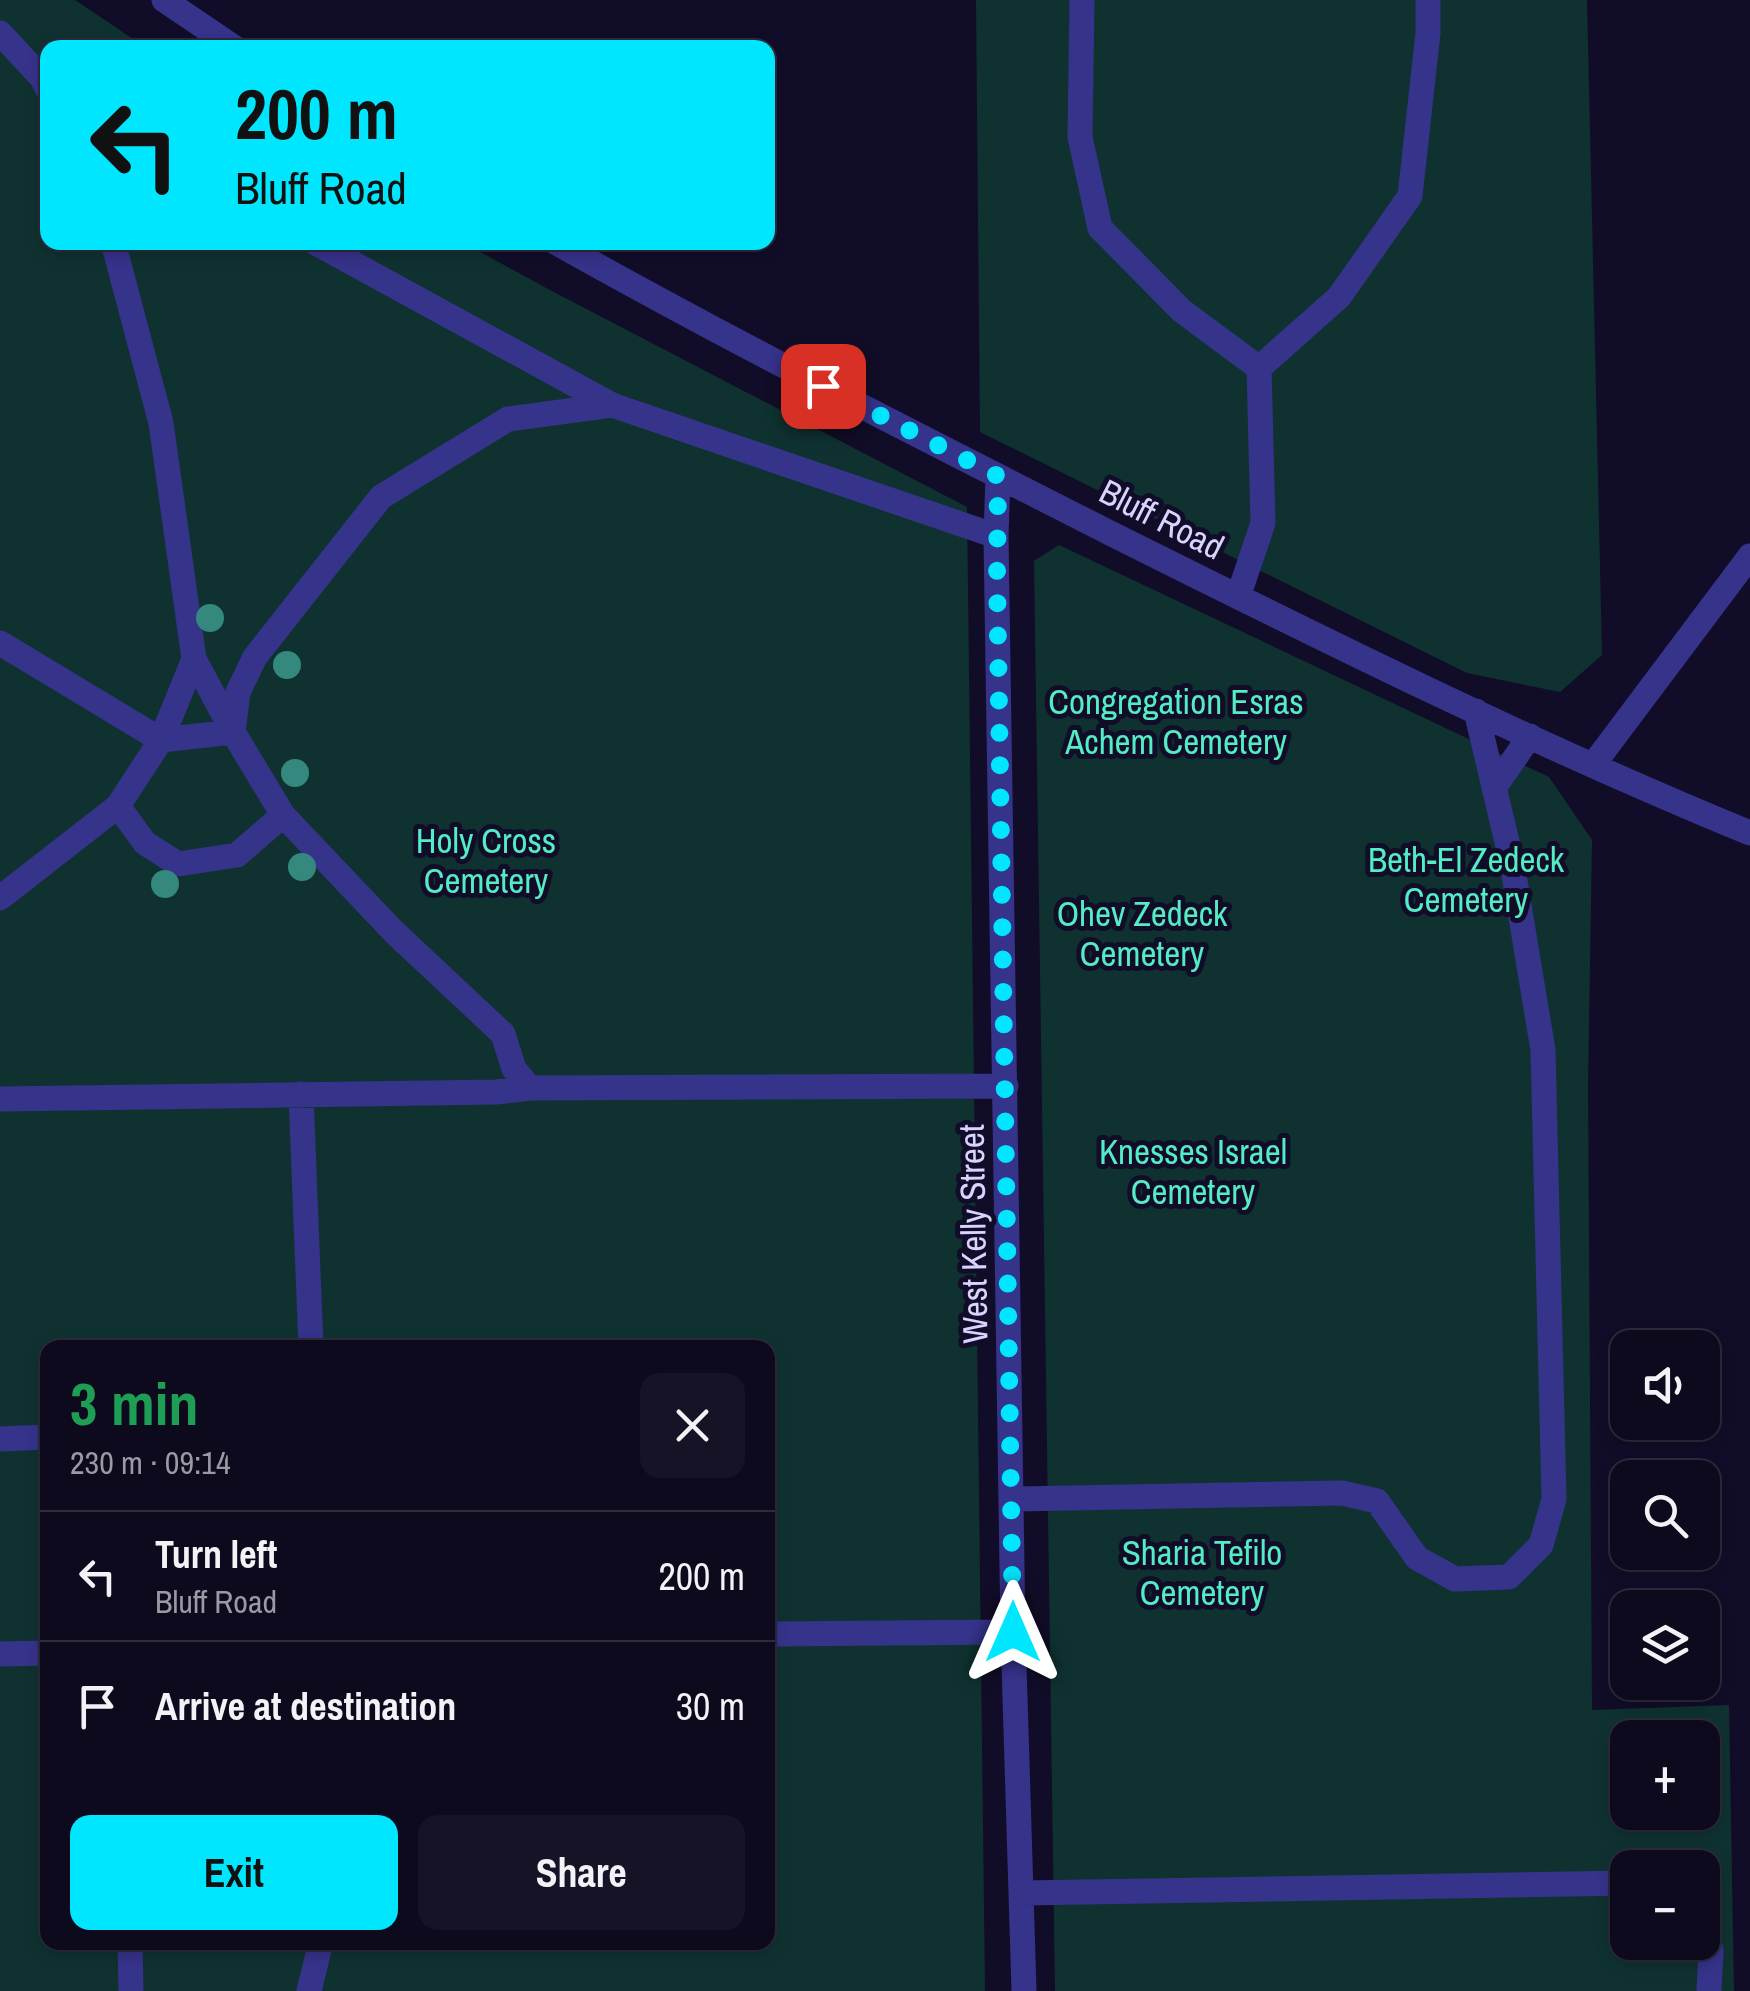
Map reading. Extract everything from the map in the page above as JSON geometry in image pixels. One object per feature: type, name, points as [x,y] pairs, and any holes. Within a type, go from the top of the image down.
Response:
[{"type":"street","points":[[164,0],[223,40]]},
{"type":"street","points":[[1082,0],[1080,137],[1100,228],[1182,310],[1259,368]]},
{"type":"street","points":[[1259,368],[1339,298],[1410,196],[1428,33],[1428,0]]},
{"type":"street","points":[[0,34],[40,77]]},
{"type":"street","points":[[115,250],[161,423],[194,659],[283,815],[394,932],[503,1034],[522,1078]]},
{"type":"street","points":[[329,250],[612,406],[996,536]]},
{"type":"street","name":"Bluff Road","points":[[569,250],[998,476],[1238,597],[1530,736],[1750,833]]},
{"type":"street","points":[[1238,597],[1263,523],[1259,368]]},
{"type":"street","points":[[233,732],[238,692],[255,657],[381,497],[508,418],[612,406]]},
{"type":"street","name":"West Kelly Street","points":[[998,476],[1013,1632],[1024,1991]]},
{"type":"street","points":[[1594,765],[1750,556]]},
{"type":"street","points":[[0,643],[161,740],[233,732]]},
{"type":"street","points":[[0,898],[118,806],[161,740],[194,659]]},
{"type":"street","points":[[1013,1499],[1342,1493],[1377,1500],[1417,1558],[1456,1579],[1509,1577],[1541,1545],[1554,1499],[1543,1050],[1512,863],[1476,711]]},
{"type":"street","points":[[1494,788],[1530,736]]},
{"type":"street","points":[[118,806],[145,843],[178,864],[237,856],[283,815]]},
{"type":"street","points":[[0,1100],[498,1092],[522,1078],[1006,1086]]},
{"type":"street","points":[[301,1094],[311,1340]]},
{"type":"street","points":[[0,1439],[40,1437]]},
{"type":"street","points":[[775,1634],[1013,1632]]},
{"type":"street","points":[[0,1654],[40,1653]]},
{"type":"street","points":[[1022,1893],[1610,1882]]},
{"type":"street","points":[[130,1950],[130,1991]]},
{"type":"street","points":[[309,1991],[319,1950]]},
{"type":"street","points":[[1709,1991],[1711,1960]]},
{"type":"green space","name":"Holy Cross Cemetery","points":[[0,0],[75,0],[135,40],[40,40],[40,250],[477,250],[967,507],[985,1991],[0,1991]]},
{"type":"green space","points":[[976,0],[1587,0],[1602,655],[1560,692],[1467,673],[980,432]]},
{"type":"green space","points":[[1059,545],[1549,777],[1592,840],[1588,1086],[1592,1710],[1729,1705],[1734,1991],[1055,1991],[1034,561]]},
{"type":"route","points":[[823,386],[998,476],[1013,1632]]},
{"type":"park label","name":"Congregation Esras Achem Cemetery","points":[[1176,721]]},
{"type":"park label","name":"Beth-El Zedeck Cemetery","points":[[1466,879]]},
{"type":"park label","name":"Ohev Zedeck Cemetery","points":[[1142,933]]},
{"type":"park label","name":"Knesses Israel Cemetery","points":[[1193,1171]]},
{"type":"park label","name":"Sharia Tefilo Cemetery","points":[[1202,1572]]}]
